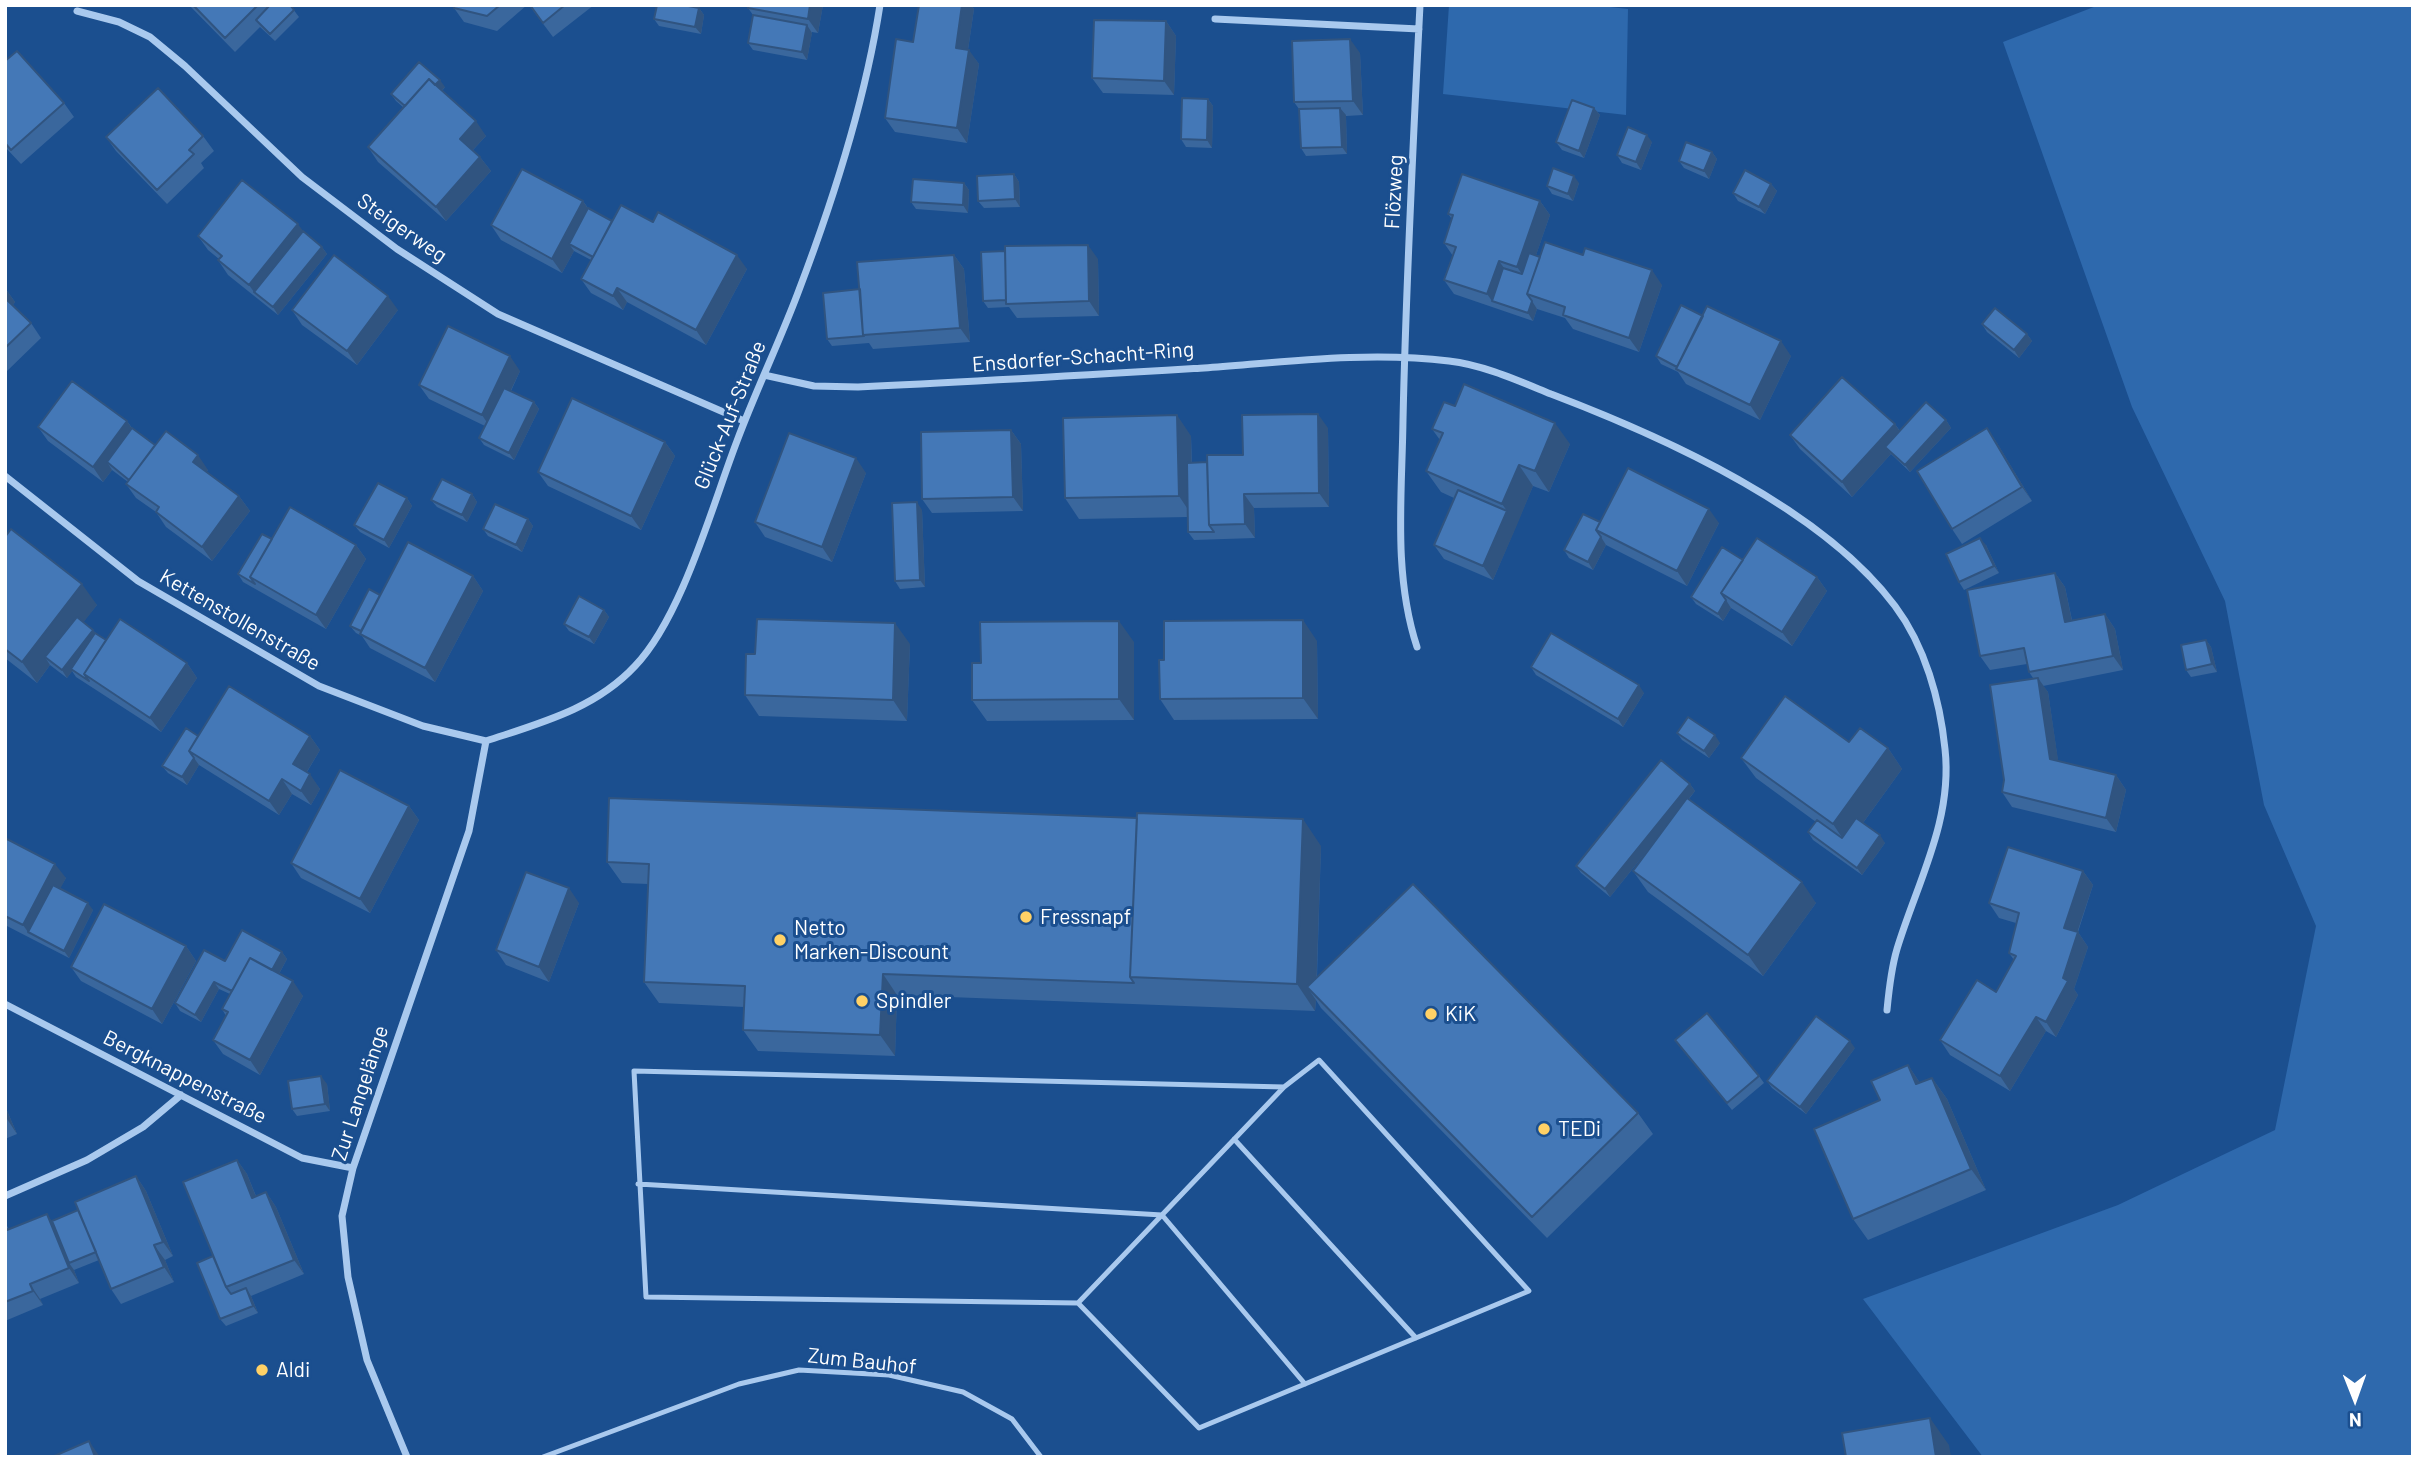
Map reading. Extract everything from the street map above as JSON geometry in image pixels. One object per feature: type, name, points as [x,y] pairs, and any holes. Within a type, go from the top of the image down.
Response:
[{"type":"street","name":"Glück-Auf-Straße","points":[[486,741],[565,715],[612,688],[637,664],[664,624],[799,290],[836,184],[859,106],[880,5]]},
{"type":"street","name":"Flözweg","points":[[1404,357],[1420,5]]},
{"type":"street","name":"Steigerweg","points":[[77,11],[118,22],[150,37],[185,66],[302,177],[397,249],[498,314],[744,421]]},
{"type":"street","points":[[1215,19],[1419,29]]},
{"type":"street","name":"Ensdorfer-Schacht-Ring","points":[[764,375],[814,386],[858,387],[1353,358],[1404,357],[1454,361],[1504,375],[1604,414],[1719,469],[1797,517],[1854,562],[1895,606],[1923,656],[1938,703],[1945,763],[1945,796],[1934,847],[1896,951],[1886,1010]]},
{"type":"street","points":[[1404,357],[1400,570],[1406,613],[1417,647]]},
{"type":"street","name":"Kettenstollenstraße","points":[[5,475],[138,581],[319,686],[423,726],[486,741]]},
{"type":"street","name":"Zur Langelänge","points":[[407,1457],[367,1360],[348,1277],[342,1216],[353,1168],[468,831],[486,741]]},
{"type":"street","name":"Bergknappenstraße","points":[[5,1004],[302,1158],[353,1168]]},
{"type":"street","points":[[5,1196],[87,1160],[143,1127],[181,1095]]},
{"type":"lane","points":[[1078,1303],[1284,1087],[1318,1060],[1529,1291],[1199,1428],[1078,1303],[646,1297],[634,1071],[1284,1087]]},
{"type":"lane","points":[[1234,1139],[1416,1338]]},
{"type":"lane","points":[[638,1184],[1162,1215],[1305,1384]]},
{"type":"lane","name":"Zum Bauhof","points":[[542,1457],[738,1384],[799,1370],[889,1375],[962,1392],[1012,1419],[1041,1457]]},
{"type":"shaded area","points":[[1449,5],[1592,5],[1628,9],[1626,115],[1443,94]]},
{"type":"shaded area","points":[[2099,5],[2413,5],[2413,1457],[1983,1457],[1863,1299],[2118,1205],[2275,1130],[2316,926],[2264,805],[2225,601],[2132,407],[2003,42]]},
{"type":"building","points":[[193,5],[258,5],[225,38]]},
{"type":"building","points":[[270,5],[290,5],[294,10],[270,34],[256,20]]},
{"type":"building","points":[[455,5],[500,5],[487,16],[454,8]]},
{"type":"building","points":[[530,5],[565,5],[543,23]]},
{"type":"building","points":[[657,5],[699,8],[695,27],[654,19]]},
{"type":"building","points":[[748,5],[810,5],[808,19],[748,8]]},
{"type":"building","points":[[919,5],[962,5],[956,48],[969,50],[957,128],[885,118],[896,39],[913,42]]},
{"type":"building","points":[[753,15],[807,25],[802,52],[748,43]]},
{"type":"building","points":[[1094,20],[1166,21],[1164,81],[1092,78]]},
{"type":"building","points":[[1350,39],[1353,101],[1294,102],[1292,41]]},
{"type":"building","points":[[17,51],[64,103],[11,150],[5,143],[5,61]]},
{"type":"building","points":[[419,62],[440,80],[435,85],[429,79],[405,106],[391,94]]},
{"type":"building","points":[[429,79],[476,121],[460,139],[480,157],[436,207],[368,147]]},
{"type":"building","points":[[158,88],[203,136],[189,150],[194,154],[157,190],[106,137]]},
{"type":"building","points":[[1182,98],[1208,99],[1207,140],[1181,139]]},
{"type":"building","points":[[1572,100],[1594,108],[1579,151],[1556,142]]},
{"type":"building","points":[[1340,108],[1342,147],[1301,148],[1299,109]]},
{"type":"building","points":[[1628,127],[1647,135],[1636,162],[1617,155]]},
{"type":"building","points":[[1686,142],[1712,152],[1704,171],[1679,161]]},
{"type":"building","points":[[1553,168],[1574,176],[1568,194],[1547,186]]},
{"type":"building","points":[[522,169],[583,201],[552,259],[491,225]]},
{"type":"building","points":[[1745,170],[1771,184],[1759,207],[1733,193]]},
{"type":"building","points":[[1014,174],[1015,199],[978,201],[977,176]]},
{"type":"building","points":[[1462,174],[1540,201],[1517,267],[1499,261],[1487,294],[1444,280],[1456,247],[1444,243],[1453,215],[1448,214]]},
{"type":"building","points":[[913,179],[964,183],[963,205],[911,202]]},
{"type":"building","points":[[242,180],[298,224],[249,285],[218,260],[222,256],[198,236]]},
{"type":"building","points":[[621,205],[653,222],[658,212],[737,255],[696,330],[617,288],[613,296],[581,279]]},
{"type":"building","points":[[588,208],[612,221],[593,257],[569,244]]},
{"type":"building","points":[[303,231],[322,247],[273,307],[254,292]]},
{"type":"building","points":[[1545,242],[1583,255],[1585,248],[1652,270],[1629,338],[1563,315],[1565,307],[1527,294]]},
{"type":"building","points":[[1088,245],[1089,301],[1006,304],[1005,246]]},
{"type":"building","points":[[1005,251],[1006,300],[983,301],[981,252]]},
{"type":"building","points":[[1529,253],[1540,257],[1527,294],[1532,301],[1528,313],[1492,301],[1503,268],[1522,274]]},
{"type":"building","points":[[334,255],[388,296],[347,351],[292,310]]},
{"type":"building","points":[[954,255],[960,328],[863,335],[857,262]]},
{"type":"building","points":[[860,289],[864,336],[827,339],[823,293]]},
{"type":"building","points":[[5,298],[31,323],[5,348]]},
{"type":"building","points":[[1681,305],[1703,316],[1677,367],[1656,356]]},
{"type":"building","points":[[1707,306],[1781,341],[1750,405],[1676,369]]},
{"type":"building","points":[[1995,308],[2027,334],[2014,350],[1982,324]]},
{"type":"building","points":[[448,326],[510,356],[482,415],[419,385]]},
{"type":"building","points":[[1842,377],[1895,424],[1842,482],[1790,435]]},
{"type":"building","points":[[72,381],[127,421],[93,467],[38,427]]},
{"type":"building","points":[[1464,384],[1555,423],[1535,471],[1519,465],[1502,504],[1426,471],[1443,433],[1432,429],[1444,402],[1455,406]]},
{"type":"building","points":[[504,388],[534,402],[509,453],[479,438]]},
{"type":"building","points":[[572,398],[665,442],[631,516],[538,472]]},
{"type":"building","points":[[1926,402],[1946,420],[1905,465],[1885,447]]},
{"type":"building","points":[[1318,414],[1319,493],[1244,494],[1245,524],[1209,525],[1207,455],[1243,455],[1242,415]]},
{"type":"building","points":[[1177,415],[1179,496],[1065,498],[1063,418]]},
{"type":"building","points":[[132,428],[155,445],[129,480],[107,462]]},
{"type":"building","points":[[1987,428],[2022,487],[1952,529],[1917,471]]},
{"type":"building","points":[[1011,430],[1013,497],[922,499],[921,432]]},
{"type":"building","points":[[166,431],[198,455],[193,462],[239,496],[202,547],[156,512],[159,507],[126,484]]},
{"type":"building","points":[[789,433],[856,458],[822,547],[755,522]]},
{"type":"building","points":[[1207,462],[1209,525],[1214,532],[1188,532],[1187,463]]},
{"type":"building","points":[[1628,468],[1709,509],[1677,571],[1596,530]]},
{"type":"building","points":[[442,479],[472,494],[462,515],[431,500]]},
{"type":"building","points":[[378,483],[407,498],[384,540],[354,525]]},
{"type":"building","points":[[1458,490],[1507,511],[1483,566],[1434,545]]},
{"type":"building","points":[[917,502],[920,580],[895,581],[892,503]]},
{"type":"building","points":[[495,504],[528,519],[516,545],[483,529]]},
{"type":"building","points":[[290,507],[356,545],[316,615],[250,577]]},
{"type":"building","points":[[1583,514],[1600,522],[1596,530],[1601,537],[1588,562],[1564,550]]},
{"type":"building","points":[[11,529],[82,584],[22,662],[5,649],[5,537]]},
{"type":"building","points":[[262,534],[272,539],[250,577],[255,584],[238,574]]},
{"type":"building","points":[[1757,538],[1817,577],[1782,632],[1721,593]]},
{"type":"building","points":[[1980,538],[1994,566],[1959,582],[1946,554]]},
{"type":"building","points":[[408,542],[473,576],[425,668],[360,634]]},
{"type":"building","points":[[1722,547],[1743,560],[1721,593],[1726,600],[1718,614],[1691,597]]},
{"type":"building","points":[[2055,573],[2065,622],[2105,614],[2113,656],[2029,672],[2024,648],[1980,656],[1967,590]]},
{"type":"building","points":[[369,589],[380,595],[361,631],[350,626]]},
{"type":"building","points":[[579,596],[604,610],[589,637],[564,624]]},
{"type":"building","points":[[77,617],[93,630],[62,670],[45,657]]},
{"type":"building","points":[[120,619],[187,663],[150,718],[84,674]]},
{"type":"building","points":[[757,619],[895,623],[893,700],[745,695],[746,654],[755,654]]},
{"type":"building","points":[[1303,620],[1303,698],[1160,699],[1159,660],[1164,660],[1164,621]]},
{"type":"building","points":[[1119,621],[1119,699],[972,700],[972,663],[981,663],[980,622]]},
{"type":"building","points":[[95,633],[106,640],[84,674],[89,681],[71,669]]},
{"type":"building","points":[[1551,633],[1639,685],[1618,719],[1531,667]]},
{"type":"building","points":[[2206,640],[2212,664],[2186,670],[2181,645]]},
{"type":"building","points":[[2038,678],[2050,759],[2116,775],[2106,818],[2002,792],[2004,780],[1990,685]]},
{"type":"building","points":[[229,686],[310,736],[293,764],[310,774],[301,791],[282,779],[269,801],[189,751]]},
{"type":"building","points":[[1785,696],[1849,742],[1860,728],[1888,748],[1833,824],[1741,758]]},
{"type":"building","points":[[1688,717],[1715,735],[1704,751],[1677,733]]},
{"type":"building","points":[[186,728],[198,736],[189,751],[194,758],[182,777],[162,766]]},
{"type":"building","points":[[1661,760],[1690,784],[1605,889],[1576,866]]},
{"type":"building","points":[[340,770],[409,806],[360,899],[291,863]]},
{"type":"building","points":[[609,798],[1137,818],[1130,977],[1134,983],[883,974],[880,1035],[743,1030],[745,986],[644,982],[649,864],[607,862]]},
{"type":"building","points":[[1687,798],[1802,882],[1748,955],[1633,871]]},
{"type":"building","points":[[1137,813],[1303,819],[1297,984],[1130,977]]},
{"type":"building","points":[[1856,818],[1880,835],[1857,868],[1808,832],[1817,820],[1842,838]]},
{"type":"building","points":[[5,838],[55,864],[23,925],[5,916]]},
{"type":"building","points":[[2008,847],[2083,871],[2064,928],[2078,932],[2063,978],[2068,981],[2046,1022],[2036,1017],[2000,1076],[1940,1040],[1977,980],[1996,992],[2016,956],[2009,953],[2019,913],[1989,903]]},
{"type":"building","points":[[526,872],[569,888],[539,967],[496,950]]},
{"type":"building","points":[[1413,884],[1638,1113],[1532,1217],[1307,987]]},
{"type":"building","points":[[53,885],[88,903],[64,951],[28,932]]},
{"type":"building","points":[[104,904],[186,946],[152,1009],[71,967]]},
{"type":"building","points":[[242,930],[282,952],[272,970],[250,958],[232,991],[214,982],[195,1015],[175,1003],[204,950],[225,961]]},
{"type":"building","points":[[250,958],[293,981],[250,1060],[213,1040],[228,1012],[222,1009]]},
{"type":"building","points":[[1707,1013],[1759,1076],[1727,1103],[1675,1040]]},
{"type":"building","points":[[1816,1016],[1850,1041],[1800,1107],[1767,1081]]},
{"type":"building","points":[[1908,1065],[1916,1084],[1932,1078],[1971,1169],[1853,1219],[1814,1129],[1880,1100],[1871,1081]]},
{"type":"building","points":[[321,1076],[325,1104],[292,1109],[288,1081]]},
{"type":"building","points":[[237,1160],[252,1198],[266,1192],[294,1260],[226,1287],[183,1182]]},
{"type":"building","points":[[136,1176],[163,1242],[154,1245],[164,1267],[111,1289],[75,1202]]},
{"type":"building","points":[[78,1210],[96,1252],[69,1263],[52,1221]]},
{"type":"building","points":[[47,1214],[69,1268],[30,1284],[33,1291],[5,1302],[5,1225],[7,1230]]},
{"type":"building","points":[[213,1256],[231,1294],[246,1288],[253,1306],[220,1319],[197,1263]]},
{"type":"building","points":[[1930,1418],[1936,1457],[1846,1457],[1842,1433]]},
{"type":"building","points":[[89,1441],[95,1457],[52,1457]]},
{"type":"place","name":"Fressnapf","points":[[1026,917]]},
{"type":"place","name":"Netto Marken-Discount","points":[[780,940]]},
{"type":"place","name":"Spindler","points":[[862,1001]]},
{"type":"place","name":"KiK","points":[[1431,1014]]},
{"type":"place","name":"TEDi","points":[[1544,1129]]},
{"type":"place","name":"Aldi","points":[[262,1370]]}]
